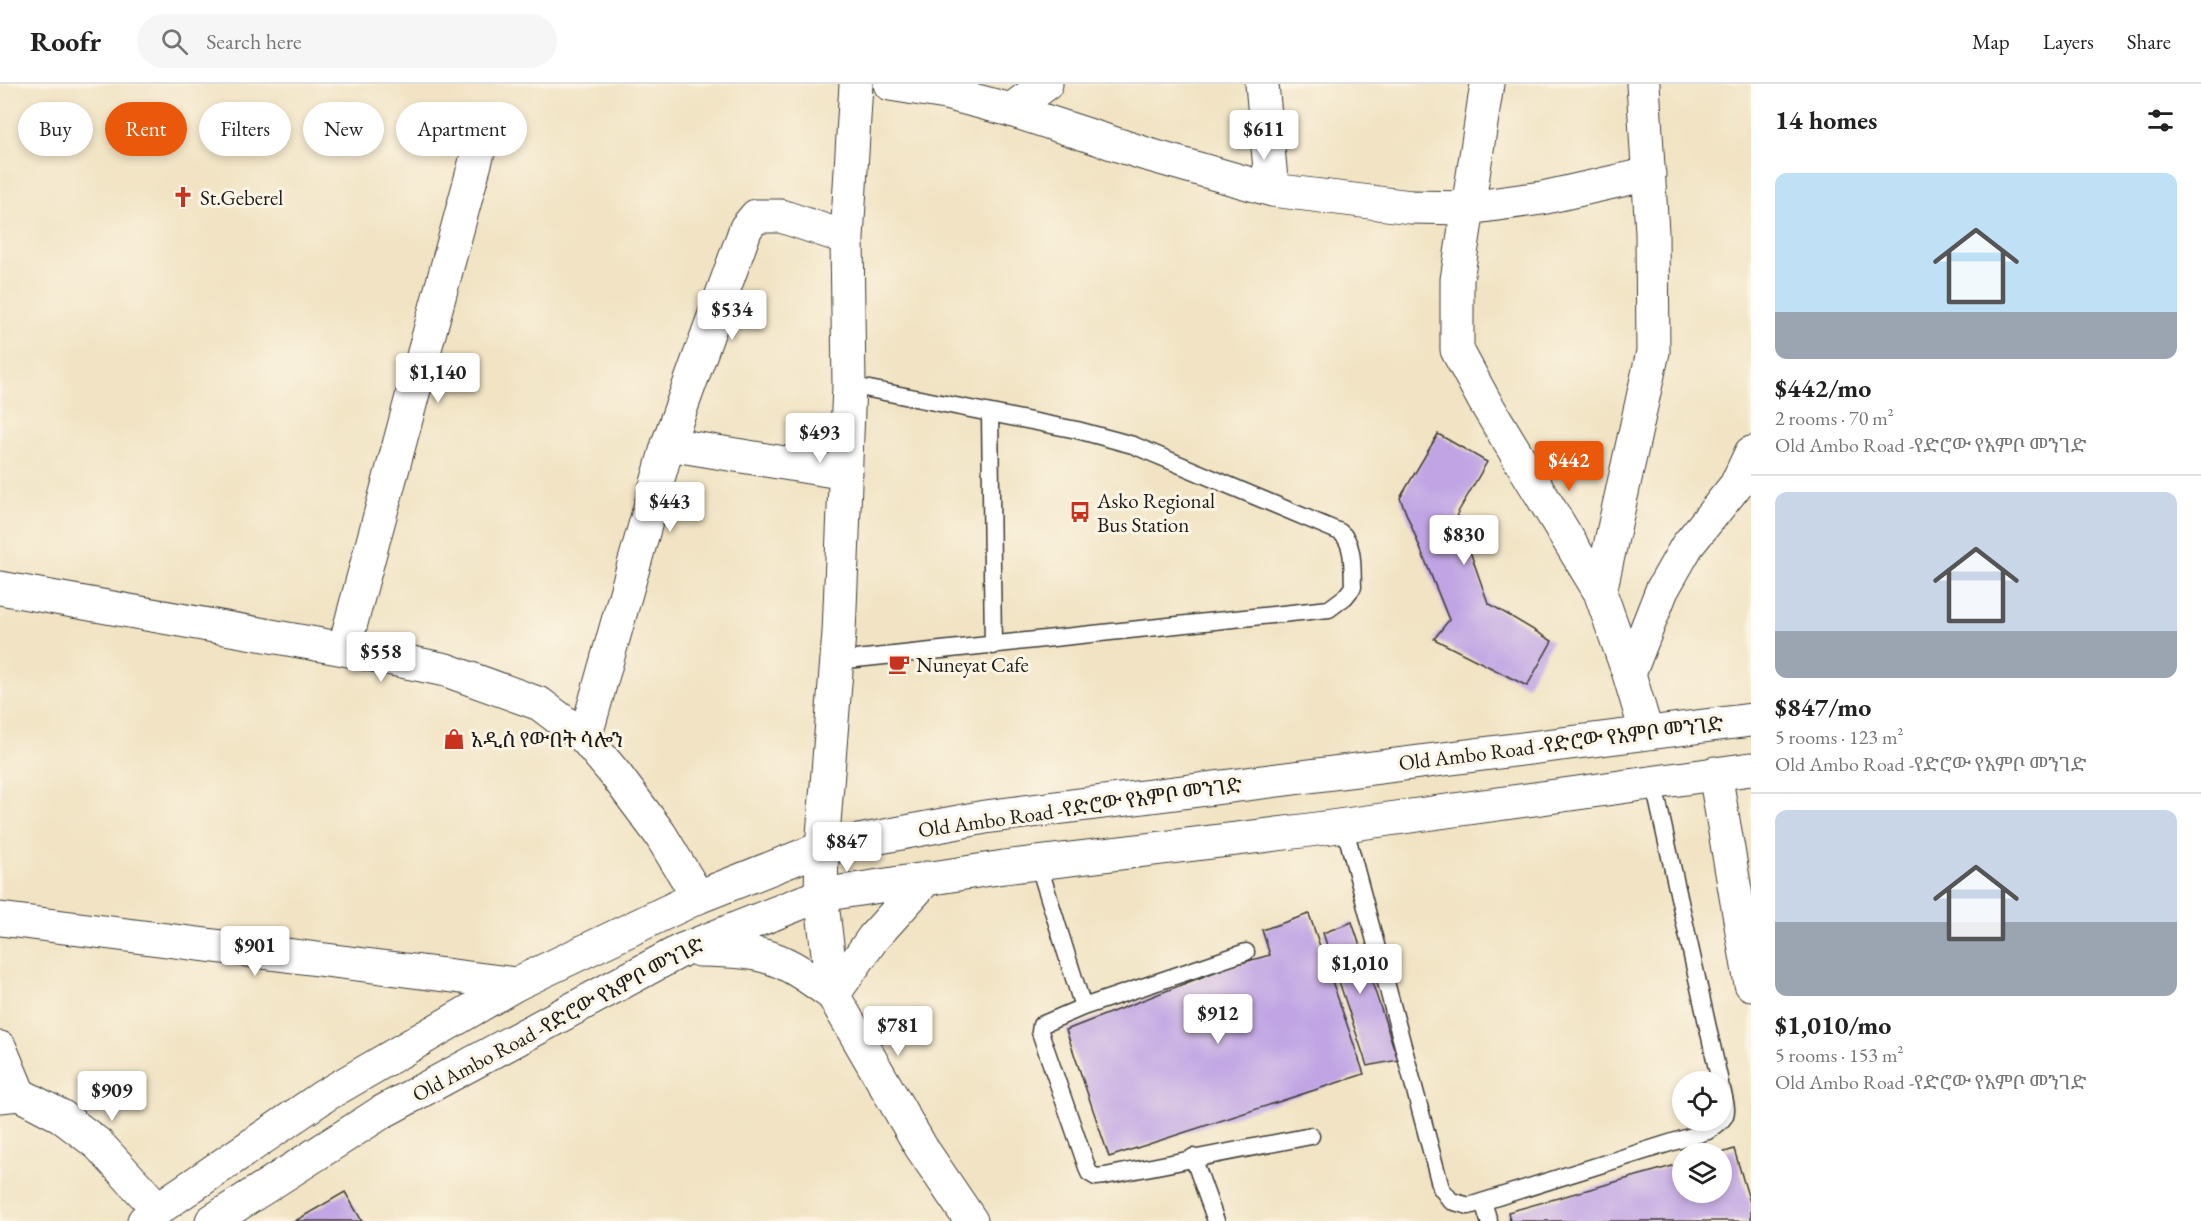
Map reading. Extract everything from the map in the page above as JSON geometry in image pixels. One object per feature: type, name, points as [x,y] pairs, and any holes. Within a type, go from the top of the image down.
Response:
[{"type":"street","points":[[856,84],[848,238],[849,385],[846,473],[837,661],[822,848],[821,896],[833,994],[921,1147],[971,1221]]},
{"type":"street","points":[[890,84],[948,89],[1146,153],[1272,190],[1411,207],[1468,208],[1542,198],[1648,174]]},
{"type":"street","points":[[1011,110],[1046,84]]},
{"type":"street","points":[[1262,84],[1272,190]]},
{"type":"street","points":[[1487,84],[1457,280],[1457,350],[1485,402],[1600,592],[1646,731]]},
{"type":"street","points":[[1600,592],[1653,352],[1653,244],[1643,84]]},
{"type":"street","points":[[344,649],[477,156]]},
{"type":"street","points":[[585,738],[668,444],[746,228],[756,216],[781,216],[848,238]]},
{"type":"street","points":[[668,444],[846,473]]},
{"type":"street","points":[[1629,674],[1662,590],[1687,546],[1736,485],[1751,453]]},
{"type":"street","points":[[0,588],[344,649],[446,670],[540,704],[585,738],[660,834],[698,897]]},
{"type":"street","name":"Old Ambo Road -የድሮው የአምቦ መንገድ","points":[[151,1215],[324,1096],[516,984],[698,897],[822,848],[985,817],[1646,731],[1751,720]]},
{"type":"street","name":"Old Ambo Road -የድሮው የአምቦ መንገድ","points":[[212,1221],[382,1112],[682,950],[821,896],[927,878],[1344,825],[1653,780],[1751,769]]},
{"type":"street","points":[[1716,773],[1751,984]]},
{"type":"street","points":[[833,994],[873,938],[927,878]]},
{"type":"street","points":[[0,919],[516,984]]},
{"type":"street","points":[[682,950],[748,951],[765,954],[795,966],[833,994]]},
{"type":"street","points":[[0,1048],[9,1095],[61,1116],[98,1144],[151,1215]]},
{"type":"lane","points":[[837,661],[1329,609],[1345,597],[1353,587],[1351,549],[1346,536],[1340,532],[1133,445],[1077,430],[849,385]]},
{"type":"lane","points":[[990,413],[993,646]]},
{"type":"lane","points":[[1653,780],[1718,1071]]},
{"type":"lane","points":[[1344,825],[1441,1188],[1451,1200],[1470,1206],[1708,1131]]},
{"type":"lane","points":[[1038,863],[1083,1007]]},
{"type":"lane","points":[[1246,952],[1083,1007],[1041,1025],[1040,1032],[1089,1173],[1096,1177],[1105,1176],[1193,1157],[1311,1136]]},
{"type":"lane","points":[[1193,1157],[1216,1221]]},
{"type":"lane","points":[[1483,1202],[1489,1221]]},
{"type":"building","points":[[1438,434],[1487,462],[1457,514],[1488,603],[1552,641],[1527,686],[1434,639],[1449,620],[1400,498]]},
{"type":"building","points":[[1309,914],[1364,1074],[1109,1157],[1066,1030],[1230,966],[1270,955],[1262,930]]},
{"type":"building","points":[[1352,922],[1398,1060],[1367,1066],[1323,933]]},
{"type":"building","points":[[1734,1149],[1751,1206],[1751,1221],[1510,1221],[1508,1212],[1672,1166],[1672,1203],[1732,1203],[1732,1150]]},
{"type":"building","points":[[345,1192],[362,1221],[295,1221]]},
{"type":"place","name":"St.Geberel","points":[[183,197]]},
{"type":"place","name":"Asko Regional Bus Station","points":[[1080,512]]},
{"type":"place","name":"Nuneyat Cafe","points":[[899,664]]},
{"type":"place","name":"አዲስ የውበት ሳሎን","points":[[454,739]]}]
